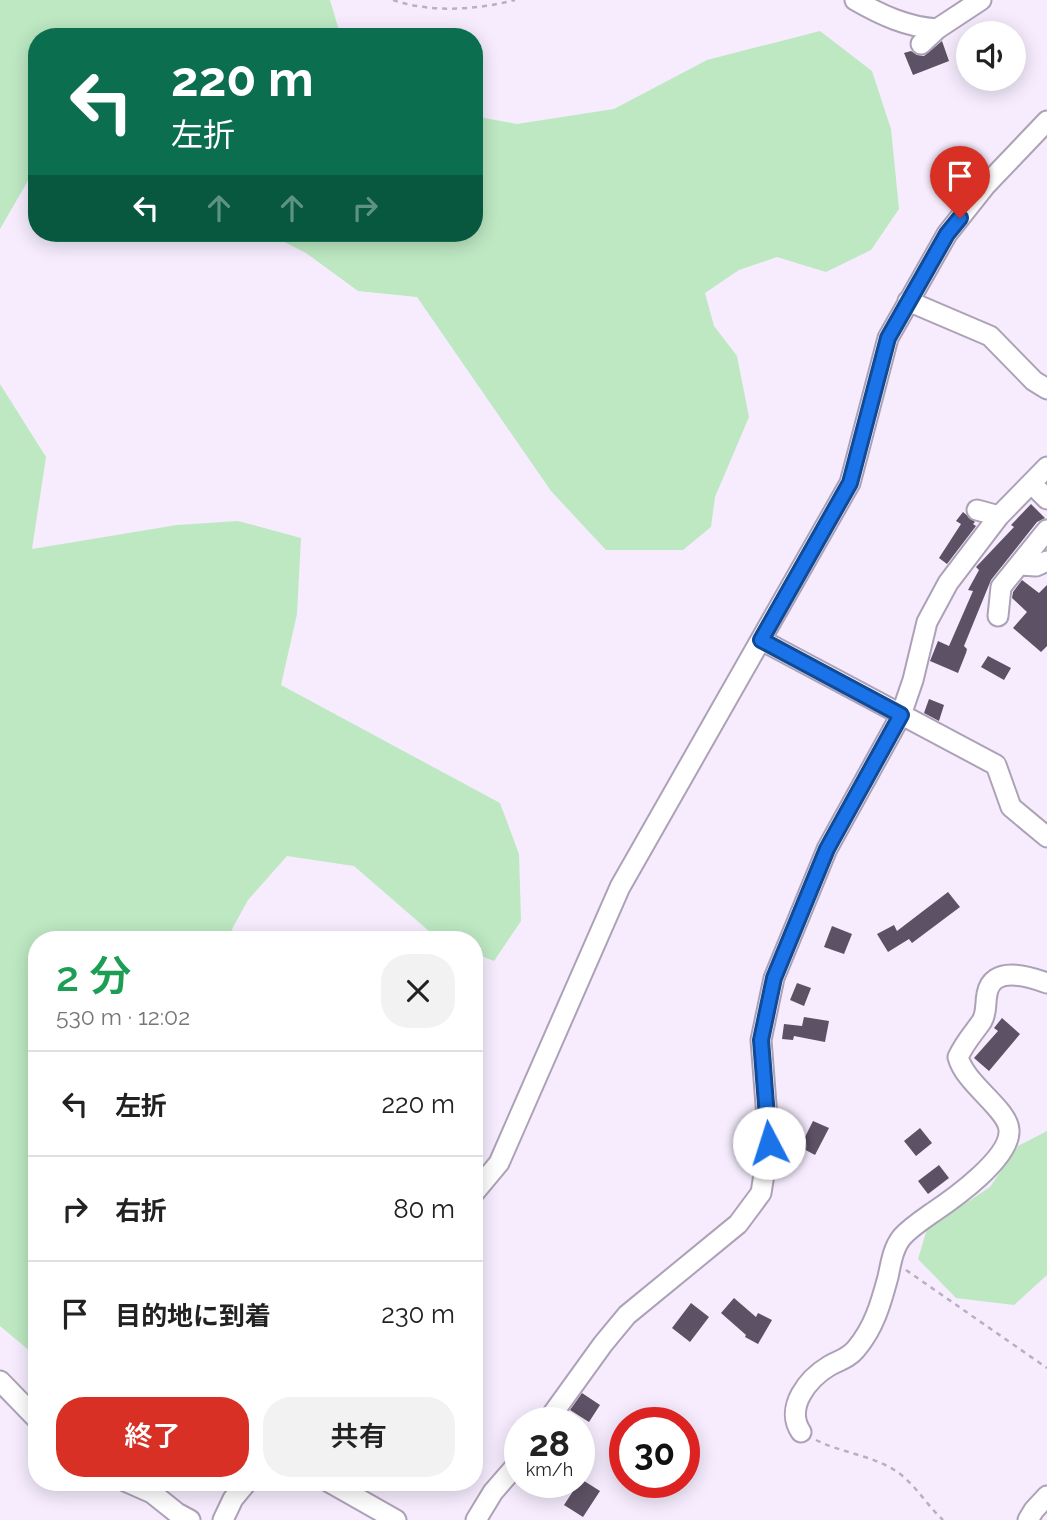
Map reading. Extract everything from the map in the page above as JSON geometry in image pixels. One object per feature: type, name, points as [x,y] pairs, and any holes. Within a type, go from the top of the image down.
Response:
[{"type":"street","points":[[855,0],[894,20],[937,29]]},
{"type":"street","points":[[921,44],[937,29],[981,0]]},
{"type":"street","points":[[483,1182],[499,1163],[620,887],[850,483],[888,338],[947,234],[985,186],[1047,121]]},
{"type":"street","points":[[908,301],[990,337],[1034,382],[1047,389]]},
{"type":"street","points":[[558,1407],[627,1315],[738,1224],[761,1193],[769,1143],[761,1040],[774,978],[827,849],[901,715],[913,680],[927,622],[948,583],[999,516],[1047,467]]},
{"type":"street","points":[[1032,484],[1047,499]]},
{"type":"street","points":[[977,510],[999,516]]},
{"type":"street","points":[[998,616],[1001,587],[1047,530]]},
{"type":"street","points":[[1020,565],[1036,566],[1047,561]]},
{"type":"street","points":[[761,640],[996,765],[1011,807],[1047,837]]},
{"type":"street","points":[[801,1432],[796,1425],[796,1412],[802,1391],[830,1365],[844,1360],[868,1333],[902,1238],[956,1196],[1002,1152],[1008,1140],[1010,1129],[1006,1119],[971,1082],[958,1057],[967,1038],[982,1020],[986,1010],[987,992],[993,982],[1004,975],[1026,975],[1047,983]]},
{"type":"street","points":[[0,1381],[28,1410]]},
{"type":"street","points":[[476,1520],[504,1480]]},
{"type":"street","points":[[147,1491],[190,1520]]},
{"type":"street","points":[[223,1520],[240,1491]]},
{"type":"street","points":[[346,1491],[396,1520]]},
{"type":"street","points":[[1028,1520],[1047,1496]]},
{"type":"path","points":[[393,0],[404,4],[453,9],[492,6],[515,0]]},
{"type":"path","points":[[892,1260],[1047,1368]]},
{"type":"path","points":[[801,1432],[827,1446],[863,1455],[905,1478],[943,1520]]},
{"type":"green space","points":[[0,0],[330,0],[338,28],[28,28],[28,181],[0,229]]},
{"type":"green space","points":[[820,31],[872,71],[891,129],[899,209],[871,250],[826,272],[777,257],[739,270],[705,293],[714,326],[737,356],[749,417],[715,497],[711,527],[683,550],[606,550],[551,491],[417,297],[358,291],[306,253],[285,242],[483,242],[483,118],[517,124],[614,109],[707,60]]},
{"type":"green space","points":[[0,384],[46,457],[32,549],[177,525],[238,521],[301,538],[297,614],[281,685],[500,803],[519,854],[521,921],[494,961],[483,957],[483,931],[429,931],[354,866],[287,856],[248,900],[233,931],[28,931],[28,1349],[0,1326]]},
{"type":"green space","points":[[1047,1131],[1047,1275],[1014,1305],[956,1298],[918,1259],[927,1229],[990,1187],[1018,1146]]},
{"type":"building","points":[[942,41],[949,61],[913,75],[904,53],[911,51],[924,56]]},
{"type":"building","points":[[1031,504],[1045,518],[1037,522],[991,580],[964,646],[967,649],[958,673],[930,661],[938,641],[949,646],[973,591],[968,590],[979,570],[976,567],[1014,527],[1011,525]]},
{"type":"building","points":[[963,512],[976,526],[947,564],[939,558],[961,524],[956,521]]},
{"type":"building","points":[[1022,580],[1039,593],[1047,585],[1047,646],[1041,652],[1013,628],[1027,612],[1012,598]]},
{"type":"building","points":[[988,656],[1011,668],[1004,680],[981,667]]},
{"type":"building","points":[[929,699],[944,705],[939,721],[924,713]]},
{"type":"building","points":[[948,892],[960,907],[912,943],[909,939],[888,952],[877,934],[894,925],[897,931]]},
{"type":"building","points":[[832,926],[852,934],[844,954],[824,947]]},
{"type":"building","points":[[797,983],[811,988],[804,1006],[790,1000]]},
{"type":"building","points":[[804,1017],[829,1021],[825,1042],[794,1036],[793,1040],[782,1039],[784,1024],[802,1026]]},
{"type":"building","points":[[1002,1018],[1020,1034],[989,1071],[974,1058],[998,1031],[994,1028]]},
{"type":"building","points":[[813,1121],[829,1128],[815,1155],[800,1147]]},
{"type":"building","points":[[920,1128],[932,1143],[916,1156],[904,1141]]},
{"type":"building","points":[[939,1165],[949,1178],[928,1194],[918,1181]]},
{"type":"building","points":[[734,1298],[756,1317],[758,1313],[772,1320],[758,1344],[745,1337],[746,1335],[721,1313]]},
{"type":"building","points":[[691,1303],[709,1317],[690,1342],[672,1328]]},
{"type":"building","points":[[582,1393],[600,1405],[595,1413],[595,1407],[572,1407]]},
{"type":"building","points":[[595,1488],[600,1491],[583,1517],[564,1505],[569,1498],[595,1498]]},
{"type":"route","points":[[769,1143],[761,1040],[774,978],[827,849],[901,715],[761,640],[850,483],[888,338],[947,234],[960,218]]}]
